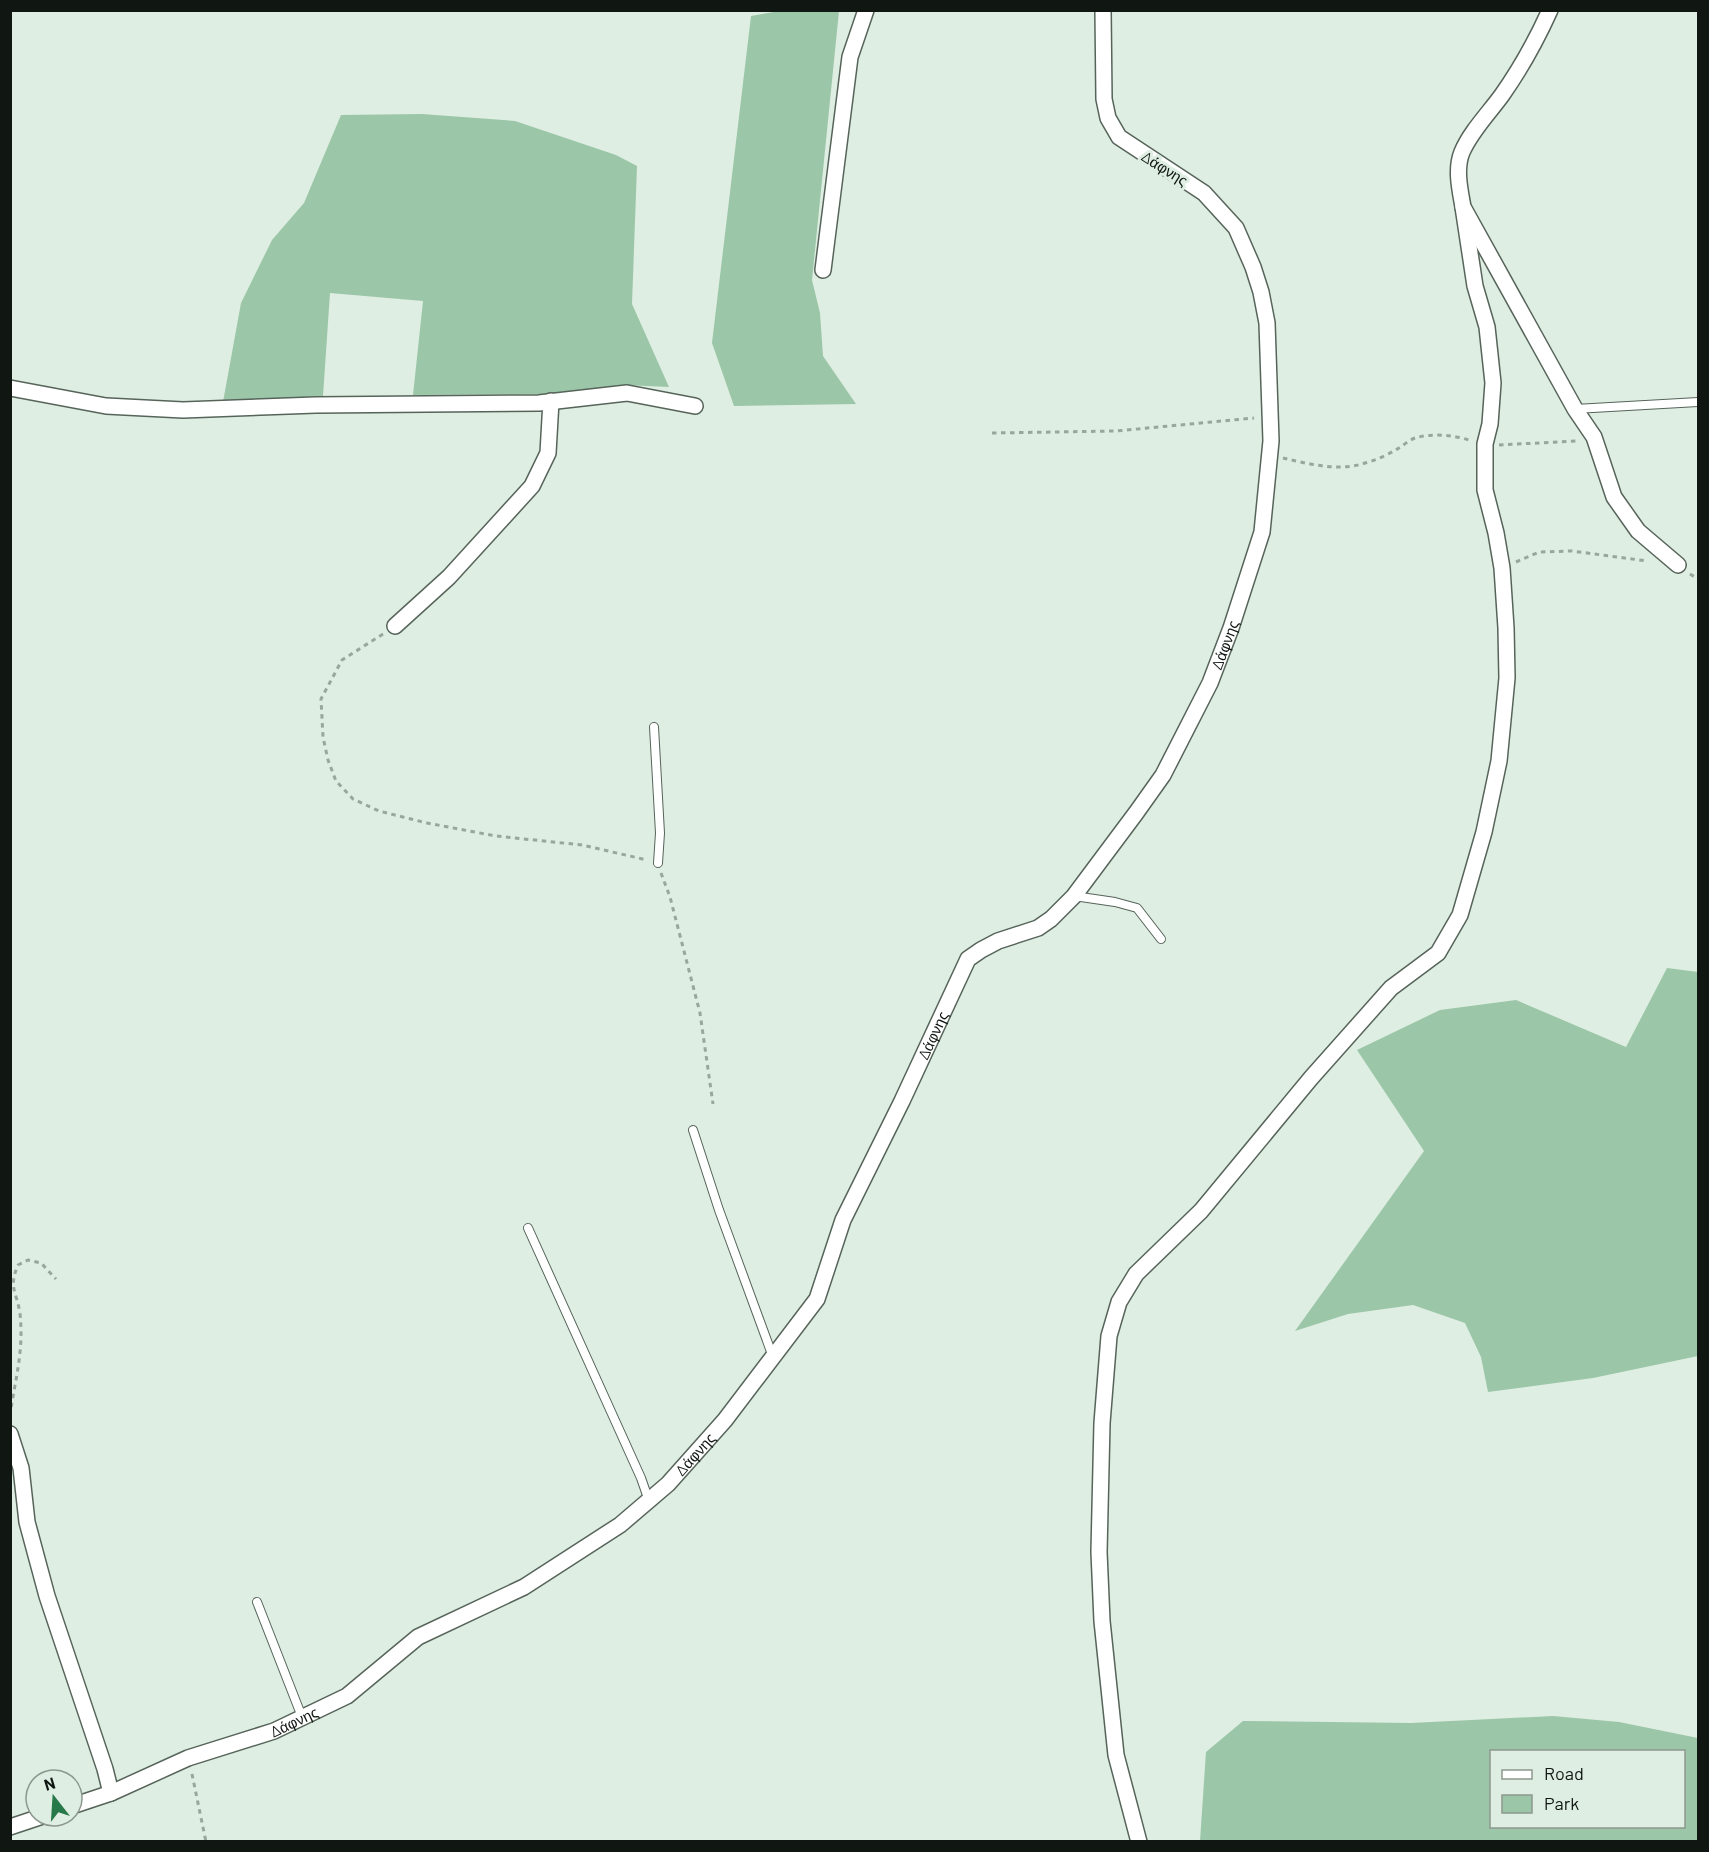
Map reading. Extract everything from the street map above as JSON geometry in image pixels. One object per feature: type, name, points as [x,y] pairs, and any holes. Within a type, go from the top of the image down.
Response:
[{"type":"street","points":[[823,270],[849,57],[866,10]]},
{"type":"street","name":"Δάφνης","points":[[84,1802],[111,1793],[188,1758],[274,1731],[347,1696],[418,1637],[524,1587],[620,1525],[668,1484],[725,1420],[817,1299],[843,1220],[902,1101],[968,959],[998,941],[1038,928],[1052,919],[1074,896],[1163,775],[1210,683],[1231,628],[1262,532],[1271,441],[1267,323],[1253,267],[1236,228],[1204,193],[1119,137],[1108,118],[1104,99],[1104,10]]},
{"type":"street","points":[[1139,1842],[1116,1755],[1102,1621],[1099,1552],[1102,1423],[1109,1336],[1119,1302],[1136,1274],[1201,1211],[1311,1078],[1391,988],[1438,952],[1460,915],[1484,832],[1499,761],[1507,678],[1502,568],[1485,490],[1485,444],[1490,424],[1493,383],[1487,327],[1475,286],[1459,184],[1461,153],[1523,65],[1536,43],[1550,10]]},
{"type":"street","points":[[1463,207],[1575,409],[1594,437],[1614,497],[1638,531],[1678,565]]},
{"type":"street","points":[[10,388],[106,406],[183,410],[339,404],[551,401],[627,393],[694,406]]},
{"type":"street","points":[[395,626],[449,577],[532,486],[548,453],[551,401]]},
{"type":"street","points":[[10,1434],[21,1468],[27,1522],[47,1596],[87,1712],[111,1793]]},
{"type":"lane","points":[[1575,409],[1698,402]]},
{"type":"lane","points":[[654,727],[660,833],[658,863]]},
{"type":"lane","points":[[1074,896],[1137,908],[1161,939]]},
{"type":"lane","points":[[693,1130],[719,1210],[774,1358]]},
{"type":"lane","points":[[528,1228],[613,1415],[649,1501]]},
{"type":"lane","points":[[257,1602],[302,1717]]},
{"type":"path","points":[[992,433],[1116,431],[1269,416]]},
{"type":"path","points":[[1270,454],[1320,466],[1342,466],[1363,464],[1380,458],[1413,438],[1436,435],[1458,437],[1485,444],[1561,443],[1594,437]]},
{"type":"path","points":[[1502,568],[1539,552],[1572,551],[1678,565],[1698,579]]},
{"type":"path","points":[[395,626],[342,660],[321,699],[322,737],[336,781],[353,799],[379,811],[496,836],[582,845],[658,863],[670,897],[700,1013],[713,1104]]},
{"type":"path","points":[[10,1416],[22,1344],[20,1312],[12,1288],[18,1264],[28,1260],[40,1263],[56,1279]]},
{"type":"path","points":[[188,1758],[206,1842]]},
{"type":"green space","points":[[785,10],[839,11],[812,280],[820,313],[823,356],[856,404],[734,406],[712,343],[751,16]]},
{"type":"green space","points":[[422,114],[515,121],[616,155],[637,166],[632,304],[669,387],[624,385],[548,394],[413,395],[423,301],[330,293],[323,396],[223,402],[241,303],[272,240],[304,203],[341,115]]},
{"type":"green space","points":[[1667,968],[1698,972],[1698,1356],[1593,1378],[1488,1392],[1481,1357],[1465,1323],[1413,1305],[1348,1314],[1295,1331],[1424,1151],[1357,1050],[1440,1010],[1516,1000],[1626,1047]]},
{"type":"green space","points":[[1553,1716],[1619,1722],[1698,1738],[1698,1841],[1200,1841],[1206,1752],[1243,1721],[1411,1723]]}]
